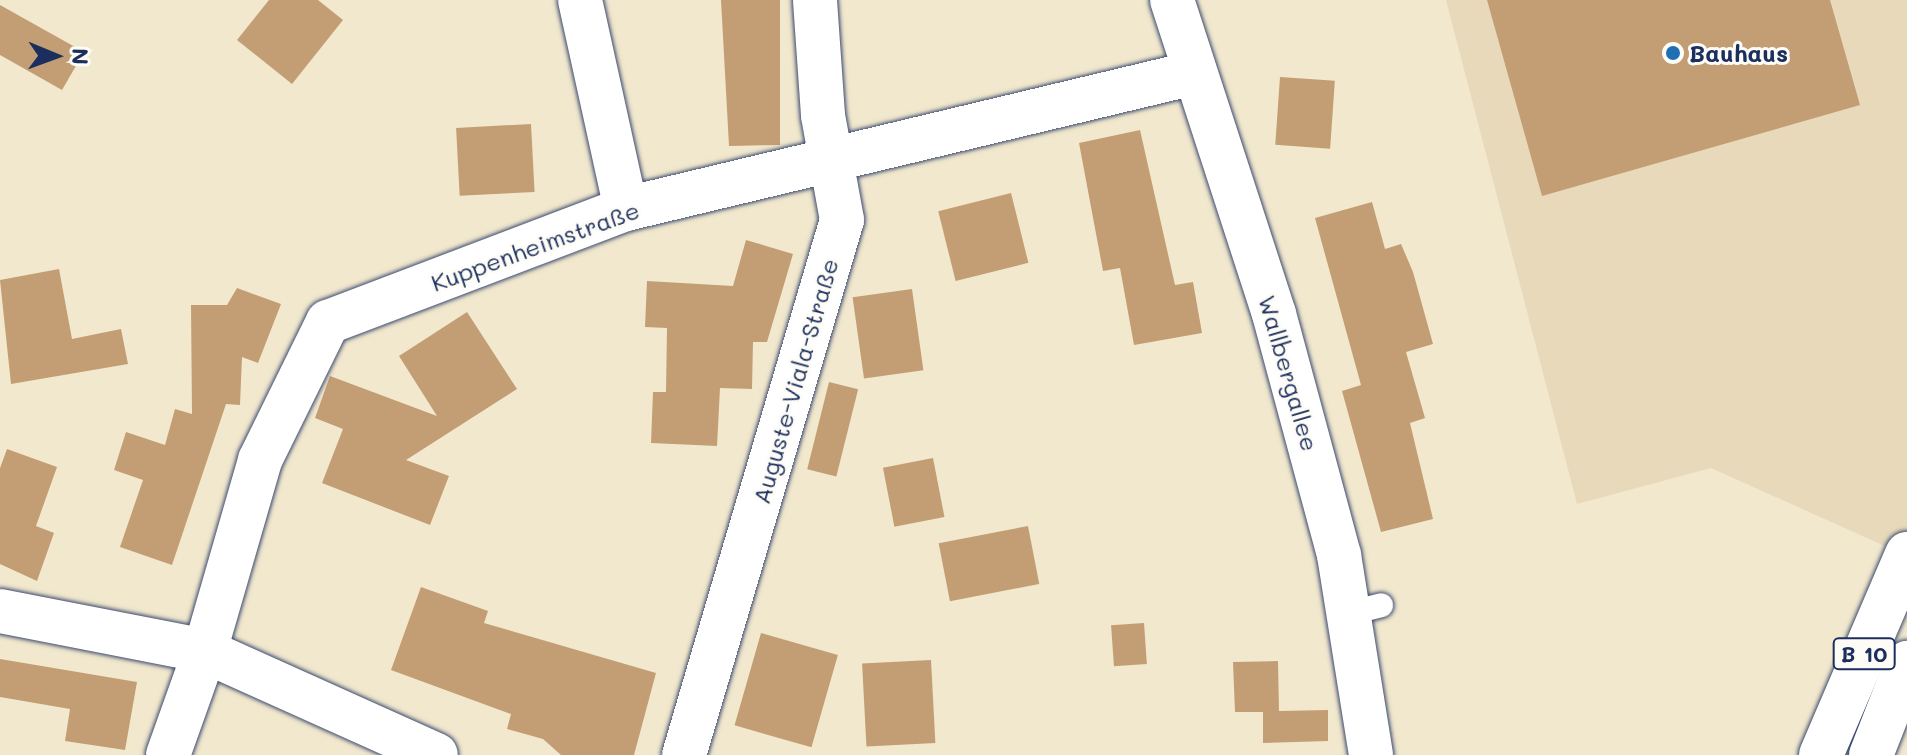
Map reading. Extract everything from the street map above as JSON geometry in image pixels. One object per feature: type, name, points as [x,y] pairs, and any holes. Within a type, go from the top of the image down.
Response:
[{"type":"street","points":[[580,0],[626,209]]},
{"type":"street","name":"Auguste-Viala-Straße","points":[[684,755],[842,220],[823,115],[815,0]]},
{"type":"street","name":"Wallbergallee","points":[[1172,0],[1366,609],[1371,755]]},
{"type":"street","name":"Kuppenheimstraße","points":[[168,755],[205,651],[260,460],[328,322],[626,209],[833,163],[1194,73]]},
{"type":"street","name":"B 10","points":[[1821,755],[1907,554]]},
{"type":"street","points":[[0,611],[205,651],[436,755]]},
{"type":"street","name":"B 10","points":[[1871,755],[1907,663]]},
{"type":"shaded area","points":[[1446,0],[1907,0],[1907,556],[1711,468],[1577,504]]},
{"type":"building","points":[[269,0],[318,0],[343,20],[292,84],[237,40]]},
{"type":"building","points":[[721,0],[780,0],[780,145],[729,146]]},
{"type":"building","name":"Bauhaus","points":[[1487,0],[1830,0],[1860,105],[1542,196]]},
{"type":"building","points":[[0,5],[84,52],[62,90],[0,55]]},
{"type":"building","points":[[1280,77],[1335,81],[1330,149],[1275,145]]},
{"type":"building","points":[[531,124],[535,192],[460,196],[456,128]]},
{"type":"building","points":[[1140,130],[1175,285],[1193,282],[1202,333],[1134,345],[1120,268],[1103,271],[1079,143]]},
{"type":"building","points":[[1011,193],[1028,263],[956,281],[938,211]]},
{"type":"building","points":[[1372,202],[1385,249],[1401,244],[1413,272],[1433,344],[1406,352],[1425,418],[1410,423],[1433,519],[1381,532],[1342,391],[1361,385],[1315,218]]},
{"type":"building","points":[[746,240],[793,254],[767,342],[753,342],[752,389],[720,388],[717,446],[651,443],[653,392],[666,392],[667,328],[645,327],[647,281],[733,286]]},
{"type":"building","points":[[59,269],[72,339],[121,329],[128,364],[11,384],[0,280]]},
{"type":"building","points":[[237,288],[281,304],[258,363],[242,357],[240,405],[226,404],[172,565],[120,547],[143,480],[114,470],[126,432],[165,445],[175,409],[192,414],[191,305],[227,305]]},
{"type":"building","points":[[912,289],[923,370],[864,379],[853,297]]},
{"type":"building","points":[[467,312],[517,389],[406,460],[449,476],[430,525],[322,483],[343,429],[315,418],[330,376],[437,416],[399,356]]},
{"type":"building","points":[[829,382],[858,389],[836,477],[807,469]]},
{"type":"building","points":[[7,449],[57,467],[36,526],[54,533],[37,581],[0,564],[0,468]]},
{"type":"building","points":[[933,458],[944,517],[894,527],[883,468]]},
{"type":"building","points":[[1028,526],[1039,584],[950,601],[939,543]]},
{"type":"building","points":[[421,587],[488,611],[484,623],[656,673],[634,755],[561,755],[543,739],[507,729],[511,714],[391,670]]},
{"type":"building","points":[[1144,623],[1147,664],[1114,666],[1111,625]]},
{"type":"building","points":[[761,633],[838,655],[811,747],[735,725]]},
{"type":"building","points":[[0,659],[137,682],[125,750],[65,741],[70,709],[0,697]]},
{"type":"building","points":[[931,660],[935,743],[866,746],[862,664]]},
{"type":"building","points":[[1278,661],[1279,711],[1328,710],[1328,741],[1263,743],[1263,712],[1235,712],[1233,662]]},
{"type":"place","name":"Bauhaus","points":[[1673,53]]}]
